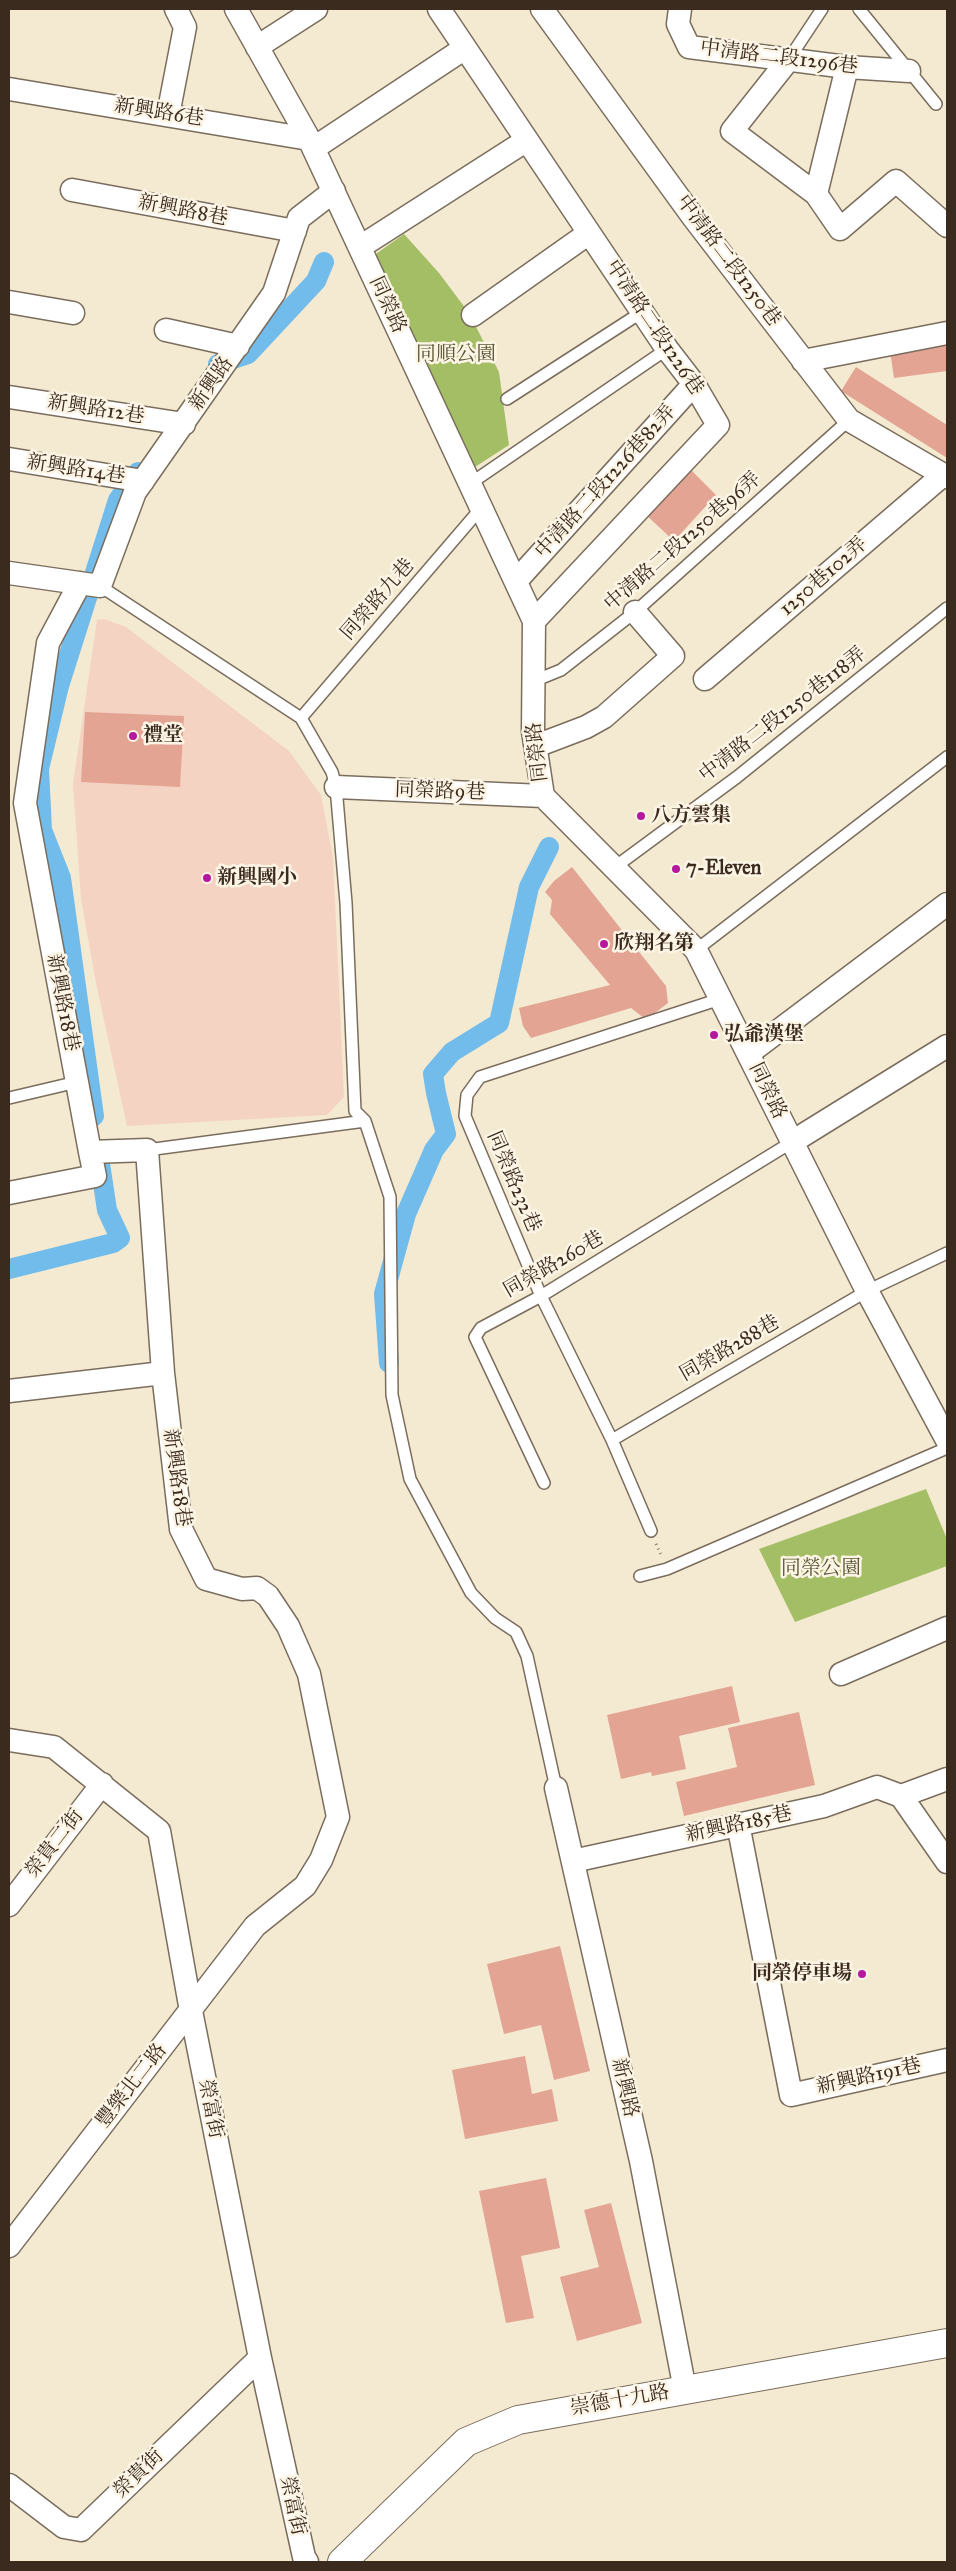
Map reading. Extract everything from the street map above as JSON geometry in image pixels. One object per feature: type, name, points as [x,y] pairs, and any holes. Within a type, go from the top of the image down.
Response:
[{"type":"street","points":[[168,115],[185,27],[176,9]]},
{"type":"street","name":"同榮路","points":[[236,9],[311,143],[517,580],[534,621],[533,731],[543,796],[696,950],[867,1291],[947,1440]]},
{"type":"street","points":[[257,47],[316,9]]},
{"type":"street","name":"中清路二段1226巷","points":[[439,9],[667,349],[694,384],[718,425],[534,621]]},
{"type":"street","name":"中清路二段1250巷","points":[[542,9],[693,217],[849,420],[945,476]]},
{"type":"street","name":"中清路二段1296巷","points":[[680,9],[678,24],[689,47],[847,66],[910,71]]},
{"type":"street","points":[[311,143],[465,48]]},
{"type":"street","points":[[789,59],[732,131],[816,194],[840,229],[896,181],[947,226]]},
{"type":"street","points":[[816,194],[847,66]]},
{"type":"street","name":"新興路6巷","points":[[9,89],[168,115],[311,143]]},
{"type":"street","points":[[360,248],[527,140]]},
{"type":"street","name":"新興路8巷","points":[[72,190],[295,232]]},
{"type":"street","name":"新興路","points":[[90,585],[135,492],[274,293],[299,218],[334,191]]},
{"type":"street","points":[[473,315],[589,233]]},
{"type":"street","points":[[9,302],[73,313]]},
{"type":"street","points":[[166,330],[238,346]]},
{"type":"street","points":[[803,361],[947,333]]},
{"type":"street","name":"中清路二段1226巷82弄","points":[[517,580],[694,384]]},
{"type":"street","name":"新興路12巷","points":[[9,397],[184,424]]},
{"type":"street","name":"新興路14巷","points":[[9,459],[143,481]]},
{"type":"street","name":"1250巷102弄","points":[[705,679],[945,476]]},
{"type":"street","points":[[9,573],[90,585]]},
{"type":"street","name":"新興路18巷","points":[[9,1194],[95,1176],[25,803],[48,643],[90,585]]},
{"type":"street","points":[[536,746],[586,727],[604,717],[673,656],[635,612]]},
{"type":"street","name":"同榮路9巷","points":[[336,788],[543,796]]},
{"type":"street","points":[[749,1053],[947,904]]},
{"type":"street","points":[[792,1142],[947,1046]]},
{"type":"street","points":[[90,1152],[147,1150]]},
{"type":"street","name":"新興路18巷","points":[[147,1150],[163,1373],[181,1529],[206,1580]]},
{"type":"street","points":[[9,1391],[163,1373]]},
{"type":"street","name":"豐樂北二路","points":[[9,2246],[255,1926],[305,1886],[321,1860],[338,1817],[309,1674],[288,1626],[268,1596],[257,1588],[242,1589],[206,1580]]},
{"type":"street","points":[[842,1674],[947,1628]]},
{"type":"street","name":"榮富街","points":[[9,1740],[54,1747],[159,1831],[190,2011],[260,2358],[304,2557],[307,2562]]},
{"type":"street","points":[[947,1779],[901,1796],[947,1862]]},
{"type":"street","name":"榮貴二街","points":[[9,1905],[102,1784]]},
{"type":"street","name":"新興路185巷","points":[[573,1862],[824,1806],[877,1786],[901,1796]]},
{"type":"street","name":"新興路","points":[[556,1788],[641,2161],[685,2390]]},
{"type":"street","name":"新興路191巷","points":[[738,1824],[791,2095],[947,2060]]},
{"type":"street","name":"崇德十九路","points":[[342,2562],[466,2442],[518,2420],[914,2351],[947,2343]]},
{"type":"street","name":"榮貴街","points":[[9,2485],[64,2527],[80,2530],[260,2358]]},
{"type":"lane","points":[[789,59],[822,9]]},
{"type":"lane","points":[[858,9],[936,104]]},
{"type":"lane","points":[[507,399],[642,312]]},
{"type":"lane","points":[[471,483],[667,349]]},
{"type":"lane","name":"中清路二段1250巷96弄","points":[[534,681],[561,670],[635,612],[849,420]]},
{"type":"lane","name":"同榮路九巷","points":[[301,718],[482,507]]},
{"type":"lane","points":[[90,585],[301,718],[332,772],[336,788],[346,903],[355,1110],[365,1121],[390,1197],[392,1395],[410,1479],[471,1593],[495,1618],[516,1632],[527,1656],[556,1788]]},
{"type":"lane","name":"中清路二段1250巷118弄","points":[[615,867],[737,777],[947,608]]},
{"type":"lane","points":[[696,950],[947,757]]},
{"type":"lane","name":"同榮路232巷","points":[[651,1531],[612,1440],[541,1296],[465,1116],[467,1095],[480,1077],[720,999]]},
{"type":"lane","points":[[9,1098],[77,1082]]},
{"type":"lane","points":[[147,1150],[365,1121]]},
{"type":"lane","name":"同榮路260巷","points":[[544,1483],[475,1338],[481,1328],[541,1296],[792,1142]]},
{"type":"lane","name":"同榮路288巷","points":[[612,1440],[867,1291],[947,1253]]},
{"type":"lane","points":[[640,1576],[667,1569],[947,1448]]},
{"type":"path","points":[[651,1531],[667,1569]]},
{"type":"shaded area","name":"新興國小","points":[[104,619],[126,627],[289,751],[321,795],[333,857],[344,1097],[327,1115],[127,1126],[96,983],[81,899],[73,784],[97,620]]},
{"type":"green space","name":"同順公園","points":[[404,234],[439,273],[469,313],[499,372],[509,445],[475,467],[373,256]]},
{"type":"green space","name":"同榮公園","points":[[926,1489],[947,1539],[947,1566],[795,1622],[759,1549]]},
{"type":"building","points":[[947,344],[947,371],[894,378],[890,351]]},
{"type":"building","points":[[856,367],[947,425],[947,458],[841,391]]},
{"type":"building","points":[[687,466],[716,495],[674,541],[644,513]]},
{"type":"building","name":"禮堂","points":[[85,712],[184,716],[180,787],[81,782]]},
{"type":"building","name":"欣翔名第","points":[[572,867],[666,986],[668,1003],[651,1016],[644,1018],[631,1008],[531,1038],[523,1026],[519,1008],[610,985],[550,914],[552,900],[545,892],[554,881]]},
{"type":"building","points":[[732,1686],[740,1722],[679,1736],[686,1769],[652,1776],[651,1772],[621,1779],[607,1715]]},
{"type":"building","points":[[799,1712],[815,1785],[684,1816],[676,1782],[737,1767],[728,1728]]},
{"type":"building","points":[[560,1946],[590,2071],[554,2080],[541,2025],[504,2034],[487,1964]]},
{"type":"building","points":[[525,2056],[532,2094],[552,2089],[558,2121],[465,2139],[452,2070]]},
{"type":"building","points":[[546,2178],[560,2248],[521,2256],[534,2318],[506,2323],[479,2191]]},
{"type":"building","points":[[611,2203],[642,2323],[577,2341],[560,2277],[599,2267],[584,2210]]},
{"type":"waterway","points":[[218,364],[248,354],[316,281],[324,262]]},
{"type":"waterway","points":[[94,1116],[61,878],[42,830],[39,769],[59,686],[118,500],[138,472]]},
{"type":"waterway","points":[[389,1363],[384,1294],[406,1214],[434,1150],[446,1134],[433,1074],[452,1052],[499,1023],[529,887],[549,847]]},
{"type":"waterway","points":[[9,1269],[113,1243],[120,1238],[107,1210],[99,1157]]},
{"type":"place","name":"禮堂","points":[[133,736]]},
{"type":"place","name":"八方雲集","points":[[641,816]]},
{"type":"place","name":"7-Eleven","points":[[676,869]]},
{"type":"place","name":"新興國小","points":[[207,878]]},
{"type":"place","name":"欣翔名第","points":[[604,944]]},
{"type":"place","name":"弘爺漢堡","points":[[714,1035]]},
{"type":"place","name":"同榮停車場","points":[[862,1974]]}]
